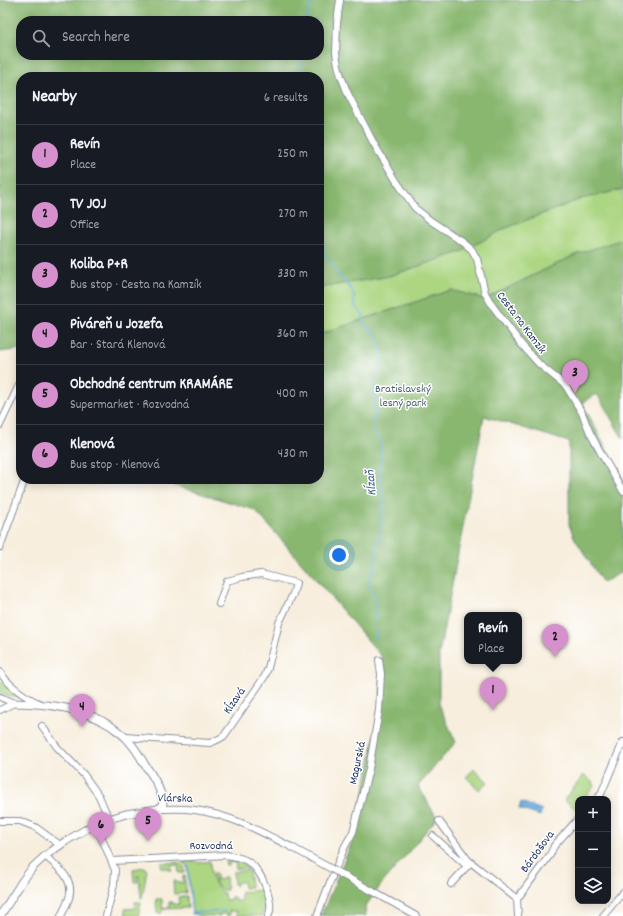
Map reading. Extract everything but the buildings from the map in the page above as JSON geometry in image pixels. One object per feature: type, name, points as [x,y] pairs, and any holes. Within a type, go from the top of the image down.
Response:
[{"type":"street","name":"Cesta na Kamzík","points":[[340,0],[337,23],[336,53],[340,76],[374,144],[415,208],[472,250],[477,260],[485,293],[492,305],[521,344],[539,364],[566,386],[582,414],[590,433],[623,491]]},
{"type":"street","points":[[0,425],[16,391]]},
{"type":"street","points":[[0,547],[23,484]]},
{"type":"street","name":"Kĺzavá","points":[[125,737],[210,743],[224,736],[265,676],[279,622],[293,594],[296,584],[261,574],[242,577],[227,581],[219,604]]},
{"type":"street","name":"Magurská","points":[[337,865],[353,832],[369,769],[379,710],[381,674],[379,660]]},
{"type":"street","points":[[0,672],[5,679],[29,699],[40,704]]},
{"type":"street","points":[[0,697],[14,703],[40,704],[80,711],[104,722],[125,737],[149,770],[162,794],[163,804],[158,809]]},
{"type":"street","points":[[0,710],[14,703]]},
{"type":"street","points":[[42,726],[57,748],[84,775],[100,796],[109,819]]},
{"type":"street","points":[[599,796],[622,746]]},
{"type":"street","name":"Vlárska","points":[[0,916],[28,873],[45,856],[60,845],[80,832],[109,819],[126,814],[158,809],[195,810],[213,813],[229,818],[293,848],[416,916]]},
{"type":"street","points":[[0,822],[20,821],[35,827],[60,845]]},
{"type":"street","points":[[439,821],[469,864]]},
{"type":"street","name":"Bárdošova","points":[[518,899],[550,855],[554,846],[575,822]]},
{"type":"street","points":[[96,824],[115,870],[114,885],[106,916]]},
{"type":"street","points":[[432,836],[518,899],[518,916]]},
{"type":"street","name":"Rozvodná","points":[[112,861],[226,855],[242,858],[255,867],[262,878],[269,898],[270,910],[268,916]]},
{"type":"street","points":[[45,856],[61,869],[69,881],[69,898],[61,916]]},
{"type":"street","points":[[451,884],[469,864]]},
{"type":"street","points":[[317,916],[332,877]]},
{"type":"street","points":[[603,916],[623,892]]},
{"type":"green space","points":[[0,0],[623,0],[623,189],[581,199],[506,228],[461,252],[389,276],[324,287],[324,72],[16,72],[16,350],[0,352]]},
{"type":"green space","points":[[623,189],[623,239],[577,254],[485,299],[451,290],[324,333],[324,287],[389,276],[461,252],[506,228],[581,199]]},
{"type":"green space","name":"Bratislavský lesný park","points":[[623,239],[623,439],[597,394],[582,403],[623,479],[623,571],[603,583],[575,539],[569,525],[569,442],[484,416],[439,654],[439,705],[456,742],[418,786],[437,818],[381,885],[365,907],[366,916],[321,916],[357,830],[380,709],[382,657],[255,510],[173,484],[324,484],[324,333],[451,290],[485,299],[577,254]]},
{"type":"green space","points":[[0,682],[21,697],[12,697],[0,693]]},
{"type":"green space","points":[[474,769],[488,782],[479,790],[466,777]]},
{"type":"green space","points":[[584,775],[595,785],[586,796],[575,796],[575,808],[564,800]]},
{"type":"green space","points":[[234,860],[241,862],[249,868],[236,869],[235,862],[226,865],[225,861]]},
{"type":"green space","points":[[196,861],[198,863],[210,861],[213,878],[216,885],[222,893],[224,893],[225,900],[234,897],[235,901],[241,901],[241,892],[262,890],[265,904],[262,916],[237,916],[236,911],[229,911],[230,916],[227,916],[226,914],[220,914],[220,916],[198,916],[192,914],[187,866],[182,862]]},
{"type":"green space","points":[[179,862],[184,867],[185,873],[179,873],[178,865],[171,865],[172,870],[169,870],[168,868],[162,868],[161,863]]},
{"type":"green space","points":[[144,867],[147,870],[141,898],[139,876],[137,876],[138,882],[134,882],[133,869]]},
{"type":"green space","points":[[249,870],[251,887],[244,888],[243,882],[237,882],[237,885],[234,885],[233,872]]},
{"type":"green space","points":[[213,873],[216,873],[217,880],[226,877],[227,890],[222,890],[215,882]]},
{"type":"green space","points":[[183,876],[185,876],[186,893],[174,894],[173,881],[183,883]]},
{"type":"green space","points":[[187,896],[188,908],[164,909],[160,914],[157,913],[156,899],[162,899],[162,908],[169,907],[169,902],[172,902],[172,904],[179,904],[178,897]]},
{"type":"green space","points":[[135,902],[141,902],[138,916],[126,916],[125,909],[136,908]]},
{"type":"water","points":[[521,802],[542,810],[540,816],[519,809]]},
{"type":"waterway","name":"Kĺzaň","points":[[307,16],[312,0]]},
{"type":"waterway","name":"Kĺzaň","points":[[300,60],[301,72]]},
{"type":"waterway","name":"Kĺzaň","points":[[324,249],[325,257],[333,263],[335,271],[353,292],[355,306],[363,315],[364,325],[373,331],[380,343],[381,367],[373,381],[375,390],[373,394],[378,400],[373,406],[376,416],[373,421],[374,430],[379,438],[382,453],[379,462],[383,496],[374,570],[368,582],[377,602],[373,608],[375,615],[376,641]]},
{"type":"waterway","points":[[188,866],[192,913],[225,911]]},
{"type":"place","name":"Koliba P+R","points":[[575,393]]},
{"type":"place","name":"TV JOJ","points":[[555,657]]},
{"type":"place","name":"Revín","points":[[493,710]]},
{"type":"place","name":"Piváreň u Jozefa","points":[[82,727]]},
{"type":"place","name":"Obchodné centrum KRAMÁRE","points":[[148,841]]},
{"type":"place","name":"Klenová","points":[[101,845]]}]
